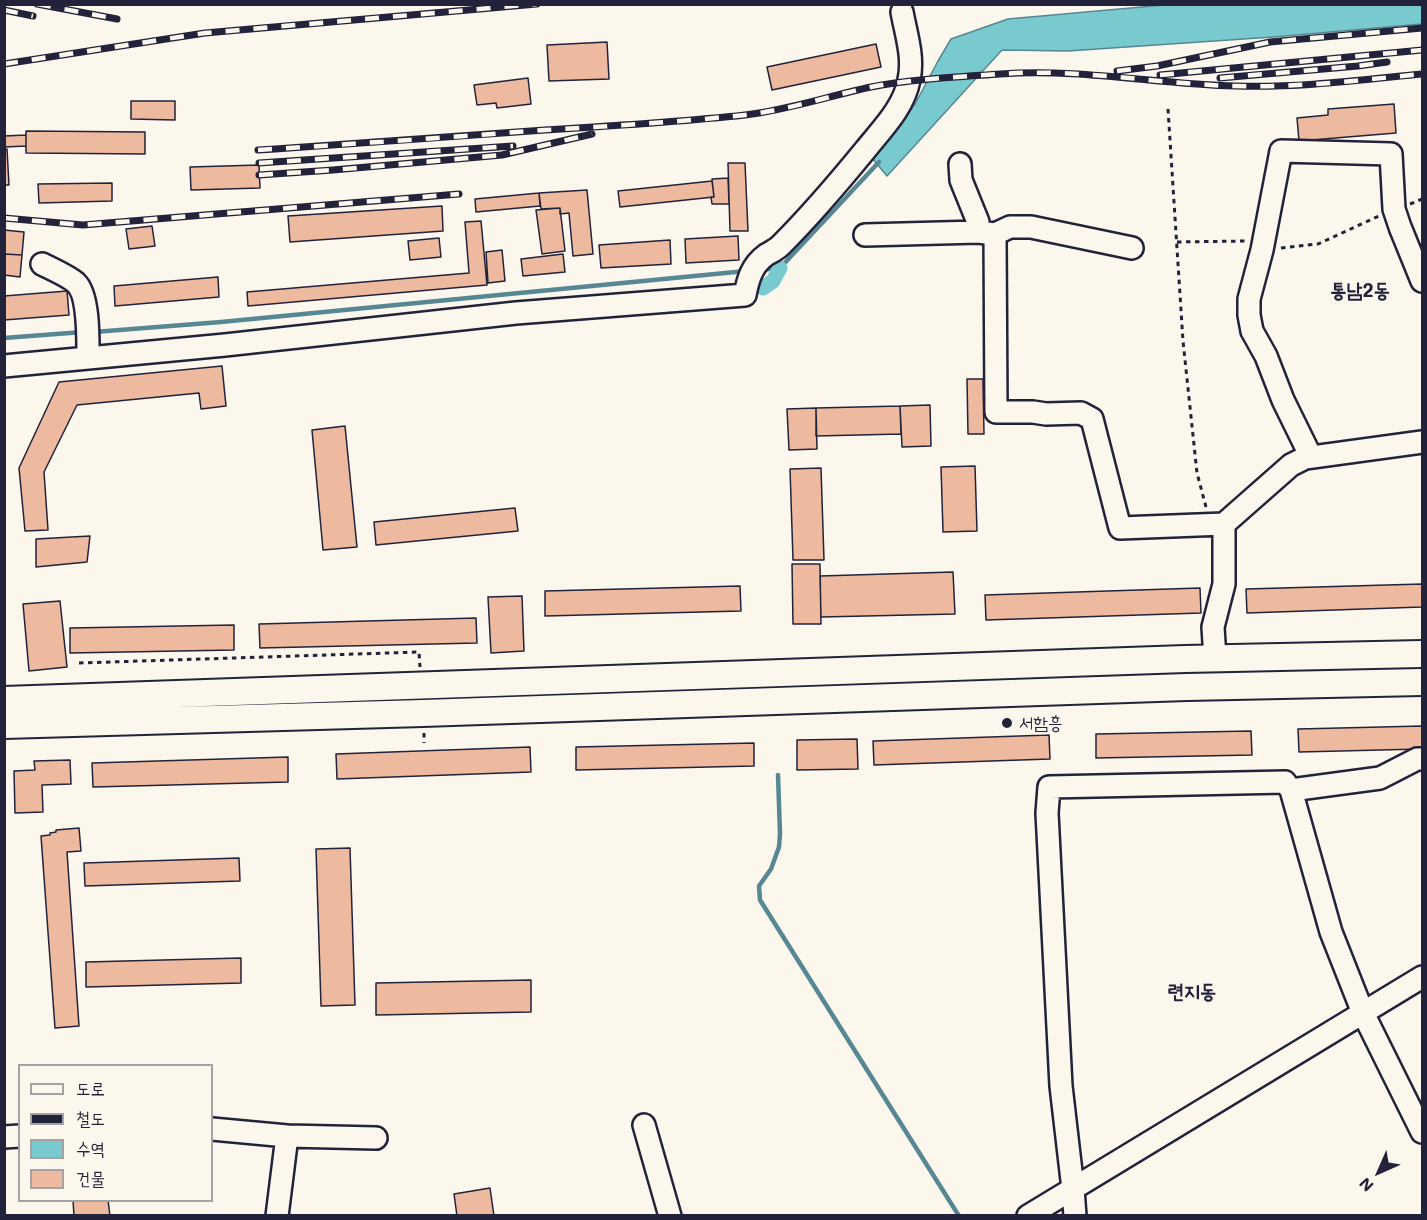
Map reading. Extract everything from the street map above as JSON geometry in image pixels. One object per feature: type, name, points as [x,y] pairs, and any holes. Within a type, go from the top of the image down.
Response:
[{"type":"main road","points":[[4,700],[1185,659],[1422,654]]},
{"type":"main road","points":[[4,725],[1187,687],[1422,682]]},
{"type":"street","points":[[4,366],[88,341],[225,345],[516,313],[746,295],[748,281],[756,265],[780,246],[819,203],[898,108],[909,82],[911,66],[902,12]]},
{"type":"street","points":[[1311,457],[1283,400],[1266,356],[1252,331],[1249,315],[1249,299],[1281,152],[1391,154],[1394,209],[1422,281]]},
{"type":"street","points":[[960,164],[961,180],[978,222],[986,233],[996,412],[1081,413],[1092,419],[1120,528],[1217,524],[1291,465],[1305,458],[1422,442]]},
{"type":"street","points":[[865,235],[986,233],[1011,227],[1031,227],[1132,248]]},
{"type":"street","points":[[42,264],[76,283],[83,296],[88,341]]},
{"type":"street","points":[[1215,659],[1213,627],[1224,584],[1217,524]]},
{"type":"street","points":[[1185,659],[1187,687]]},
{"type":"street","points":[[1291,790],[1380,778],[1417,759],[1422,759]]},
{"type":"street","points":[[1075,1215],[1061,1086],[1047,813],[1049,787],[1285,782],[1291,790],[1331,932],[1363,1012],[1422,1132]]},
{"type":"street","points":[[1028,1215],[1422,977]]},
{"type":"street","points":[[644,1125],[670,1215]]},
{"type":"street","points":[[213,1129],[287,1136],[376,1138]]},
{"type":"street","points":[[277,1215],[287,1136]]},
{"type":"path","points":[[1168,109],[1183,341],[1197,473],[1217,524]]},
{"type":"path","points":[[1177,242],[1241,241],[1262,246],[1318,244],[1394,209],[1422,200]]},
{"type":"path","points":[[79,663],[419,652]]},
{"type":"water","points":[[1175,4],[1422,5],[1422,24],[1068,51],[1002,50],[887,176],[872,158],[915,104],[951,39],[1008,19]]},
{"type":"building","points":[[607,42],[609,79],[549,81],[547,45]]},
{"type":"building","points":[[876,44],[881,67],[772,90],[767,67]]},
{"type":"building","points":[[528,78],[531,104],[497,108],[496,103],[477,105],[474,85]]},
{"type":"building","points":[[131,101],[175,101],[175,120],[131,119]]},
{"type":"building","points":[[1394,104],[1396,133],[1299,141],[1297,118],[1328,115],[1328,109]]},
{"type":"building","points":[[26,131],[145,132],[145,154],[26,153]]},
{"type":"building","points":[[26,135],[26,146],[4,147],[4,136]]},
{"type":"building","points":[[7,149],[9,185],[4,185],[4,150]]},
{"type":"building","points":[[728,163],[745,163],[748,231],[730,231]]},
{"type":"building","points":[[259,165],[260,188],[191,190],[190,167]]},
{"type":"building","points":[[728,178],[729,204],[712,204],[711,197],[714,197],[712,179]]},
{"type":"building","points":[[712,181],[714,197],[620,207],[618,191]]},
{"type":"building","points":[[112,183],[112,201],[39,203],[38,184]]},
{"type":"building","points":[[587,190],[593,254],[573,256],[569,213],[560,214],[560,208],[541,209],[539,193]]},
{"type":"building","points":[[539,193],[540,206],[476,212],[475,199]]},
{"type":"building","points":[[442,206],[443,231],[290,242],[288,216]]},
{"type":"building","points":[[560,208],[565,251],[542,254],[536,210]]},
{"type":"building","points":[[481,221],[487,285],[248,306],[247,292],[469,273],[465,222]]},
{"type":"building","points":[[152,226],[155,246],[129,249],[126,229]]},
{"type":"building","points":[[4,230],[24,232],[22,255],[4,254]]},
{"type":"building","points":[[738,236],[739,260],[686,263],[685,239]]},
{"type":"building","points":[[439,238],[441,257],[410,260],[408,241]]},
{"type":"building","points":[[670,240],[671,264],[601,268],[599,245]]},
{"type":"building","points":[[502,250],[505,281],[488,283],[486,252]]},
{"type":"building","points":[[4,254],[22,255],[20,277],[4,275]]},
{"type":"building","points":[[563,254],[565,272],[523,276],[521,259]]},
{"type":"building","points":[[218,277],[219,297],[115,306],[114,286]]},
{"type":"building","points":[[67,291],[69,315],[4,320],[4,296]]},
{"type":"building","points":[[222,366],[226,406],[201,409],[199,393],[77,405],[44,472],[48,530],[25,531],[19,468],[59,382]]},
{"type":"building","points":[[967,379],[983,379],[984,434],[968,434]]},
{"type":"building","points":[[930,405],[931,446],[902,447],[900,406]]},
{"type":"building","points":[[900,406],[901,434],[816,436],[816,408]]},
{"type":"building","points":[[816,408],[817,449],[789,450],[787,409]]},
{"type":"building","points":[[345,426],[357,547],[323,550],[312,430]]},
{"type":"building","points":[[975,466],[977,531],[943,532],[941,467]]},
{"type":"building","points":[[821,468],[824,560],[793,560],[790,469]]},
{"type":"building","points":[[515,508],[518,531],[376,545],[374,522]]},
{"type":"building","points":[[90,536],[87,562],[36,567],[36,539]]},
{"type":"building","points":[[792,564],[820,564],[821,624],[793,624]]},
{"type":"building","points":[[953,572],[955,614],[821,617],[820,576]]},
{"type":"building","points":[[1422,584],[1422,607],[1247,613],[1246,589]]},
{"type":"building","points":[[740,586],[741,611],[545,616],[545,591]]},
{"type":"building","points":[[1200,588],[1201,613],[986,620],[985,595]]},
{"type":"building","points":[[522,596],[524,651],[491,653],[488,597]]},
{"type":"building","points":[[60,601],[67,667],[29,671],[23,604]]},
{"type":"building","points":[[476,618],[477,643],[260,648],[259,624]]},
{"type":"building","points":[[234,625],[234,650],[70,653],[70,628]]},
{"type":"building","points":[[1422,726],[1422,749],[1299,752],[1298,729]]},
{"type":"building","points":[[1251,731],[1252,755],[1096,758],[1096,734]]},
{"type":"building","points":[[1049,735],[1050,759],[874,765],[873,741]]},
{"type":"building","points":[[857,739],[858,769],[797,770],[797,740]]},
{"type":"building","points":[[754,743],[754,766],[576,770],[576,747]]},
{"type":"building","points":[[530,747],[531,772],[337,779],[336,754]]},
{"type":"building","points":[[288,757],[288,782],[93,787],[92,763]]},
{"type":"building","points":[[70,760],[71,784],[42,785],[43,812],[15,813],[14,771],[35,770],[34,761]]},
{"type":"building","points":[[79,828],[81,851],[67,852],[79,1026],[55,1028],[41,836],[50,835],[56,830]]},
{"type":"building","points":[[350,848],[355,1005],[321,1006],[316,849]]},
{"type":"building","points":[[239,858],[240,881],[85,886],[84,863]]},
{"type":"building","points":[[241,958],[241,983],[86,987],[86,962]]},
{"type":"building","points":[[531,980],[531,1012],[376,1015],[376,983]]},
{"type":"building","points":[[490,1188],[494,1216],[457,1216],[454,1194]]},
{"type":"building","points":[[73,1202],[108,1202],[110,1216],[74,1216]]},
{"type":"waterway","points":[[760,270],[780,268],[879,162]]},
{"type":"waterway","points":[[763,288],[773,281],[780,268]]},
{"type":"waterway","points":[[94,332],[221,322],[746,271]]},
{"type":"waterway","points":[[4,338],[83,332]]},
{"type":"waterway","points":[[778,775],[779,847],[771,869],[759,886],[760,900],[959,1216]]},
{"type":"railway","points":[[37,4],[117,19]]},
{"type":"railway","points":[[4,64],[205,33],[537,4]]},
{"type":"railway","points":[[4,10],[33,16]]},
{"type":"railway","points":[[1117,71],[1157,66],[1270,42],[1422,28]]},
{"type":"railway","points":[[1160,75],[1422,50]]},
{"type":"railway","points":[[1220,78],[1387,62]]},
{"type":"railway","points":[[258,150],[645,124],[745,115],[777,110],[887,84],[1000,74],[1059,73],[1206,85],[1259,86],[1329,83],[1422,74]]},
{"type":"railway","points":[[259,175],[502,155],[592,134]]},
{"type":"railway","points":[[259,163],[513,146]]},
{"type":"railway","points":[[4,218],[83,225],[459,194]]},
{"type":"place","name":"서함흥","points":[[1007,723]]},
{"type":"district","name":"통남2동","points":[[1360,291]]},
{"type":"district","name":"련지동","points":[[1192,992]]}]
